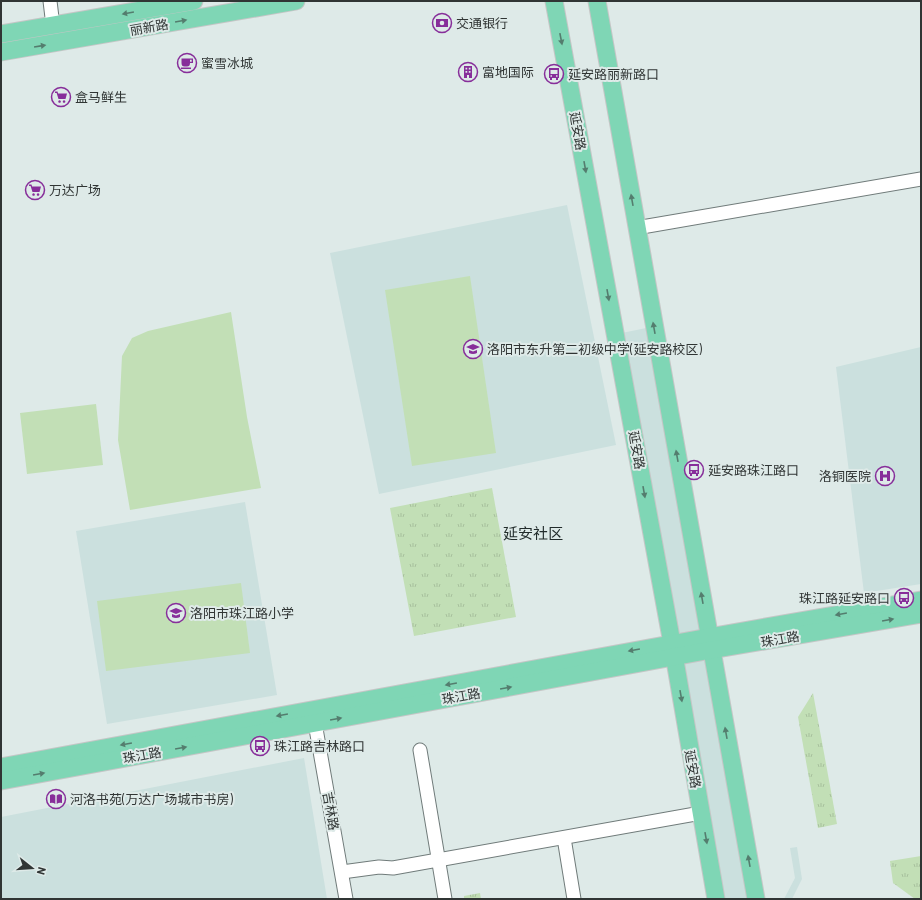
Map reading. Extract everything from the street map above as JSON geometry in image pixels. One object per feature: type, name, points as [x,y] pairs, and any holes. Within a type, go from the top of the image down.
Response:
[{"type":"main road","name":"丽新路","points":[[1,34],[54,26],[169,3],[194,1]]},
{"type":"main road","name":"丽新路","points":[[1,52],[296,1]]},
{"type":"main road","name":"延安路","points":[[554,1],[673,651],[716,899]]},
{"type":"main road","points":[[597,1],[756,899]]},
{"type":"main road","name":"珠江路","points":[[1,781],[315,723],[921,600]]},
{"type":"main road","name":"珠江路","points":[[710,644],[921,614]]},
{"type":"main road","name":"珠江路","points":[[1,766],[673,651]]},
{"type":"street","points":[[50,1],[54,26]]},
{"type":"street","points":[[636,228],[921,179]]},
{"type":"street","name":"吉林路","points":[[315,723],[346,899]]},
{"type":"street","points":[[420,750],[445,899]]},
{"type":"street","points":[[342,872],[379,867],[393,868],[701,813]]},
{"type":"street","points":[[564,838],[574,899]]},
{"type":"shaded area","name":"洛阳市东升第二初级中学(延安路校区)","points":[[567,205],[616,445],[379,494],[330,253]]},
{"type":"shaded area","points":[[651,327],[755,899],[719,899],[617,334]]},
{"type":"shaded area","name":"洛铜医院","points":[[921,347],[921,584],[864,593],[836,367]]},
{"type":"shaded area","name":"洛阳市珠江路小学","points":[[245,502],[277,695],[107,724],[76,531]]},
{"type":"shaded area","points":[[304,758],[327,899],[1,899],[1,817]]},
{"type":"shaded area","points":[[797,847],[802,879],[792,899],[784,899],[795,878],[790,848]]},
{"type":"green space","points":[[470,276],[496,453],[412,466],[385,290]]},
{"type":"green space","points":[[231,312],[247,417],[261,488],[130,510],[118,440],[122,356],[132,338],[148,331]]},
{"type":"green space","points":[[96,404],[103,465],[27,474],[20,413]]},
{"type":"green space","points":[[492,488],[516,617],[414,636],[390,508]]},
{"type":"green space","points":[[241,583],[250,653],[106,671],[97,601]]},
{"type":"green space","points":[[813,693],[837,824],[818,828],[798,717]]},
{"type":"green space","points":[[921,856],[921,899],[915,899],[893,883],[890,861]]},
{"type":"green space","points":[[480,893],[481,899],[464,899],[464,896]]},
{"type":"place","name":"交通银行","points":[[442,23]]},
{"type":"place","name":"蜜雪冰城","points":[[187,63]]},
{"type":"place","name":"富地国际","points":[[468,72]]},
{"type":"place","name":"延安路丽新路口","points":[[554,74]]},
{"type":"place","name":"盒马鲜生","points":[[61,97]]},
{"type":"place","name":"万达广场","points":[[35,190]]},
{"type":"place","name":"洛阳市东升第二初级中学(延安路校区)","points":[[473,349]]},
{"type":"place","name":"延安路珠江路口","points":[[694,470]]},
{"type":"place","name":"洛铜医院","points":[[885,476]]},
{"type":"place","name":"珠江路延安路口","points":[[904,598]]},
{"type":"place","name":"洛阳市珠江路小学","points":[[176,613]]},
{"type":"place","name":"珠江路吉林路口","points":[[260,746]]},
{"type":"place","name":"河洛书苑(万达广场城市书房)","points":[[56,799]]},
{"type":"district","name":"延安社区","points":[[533,534]]}]
